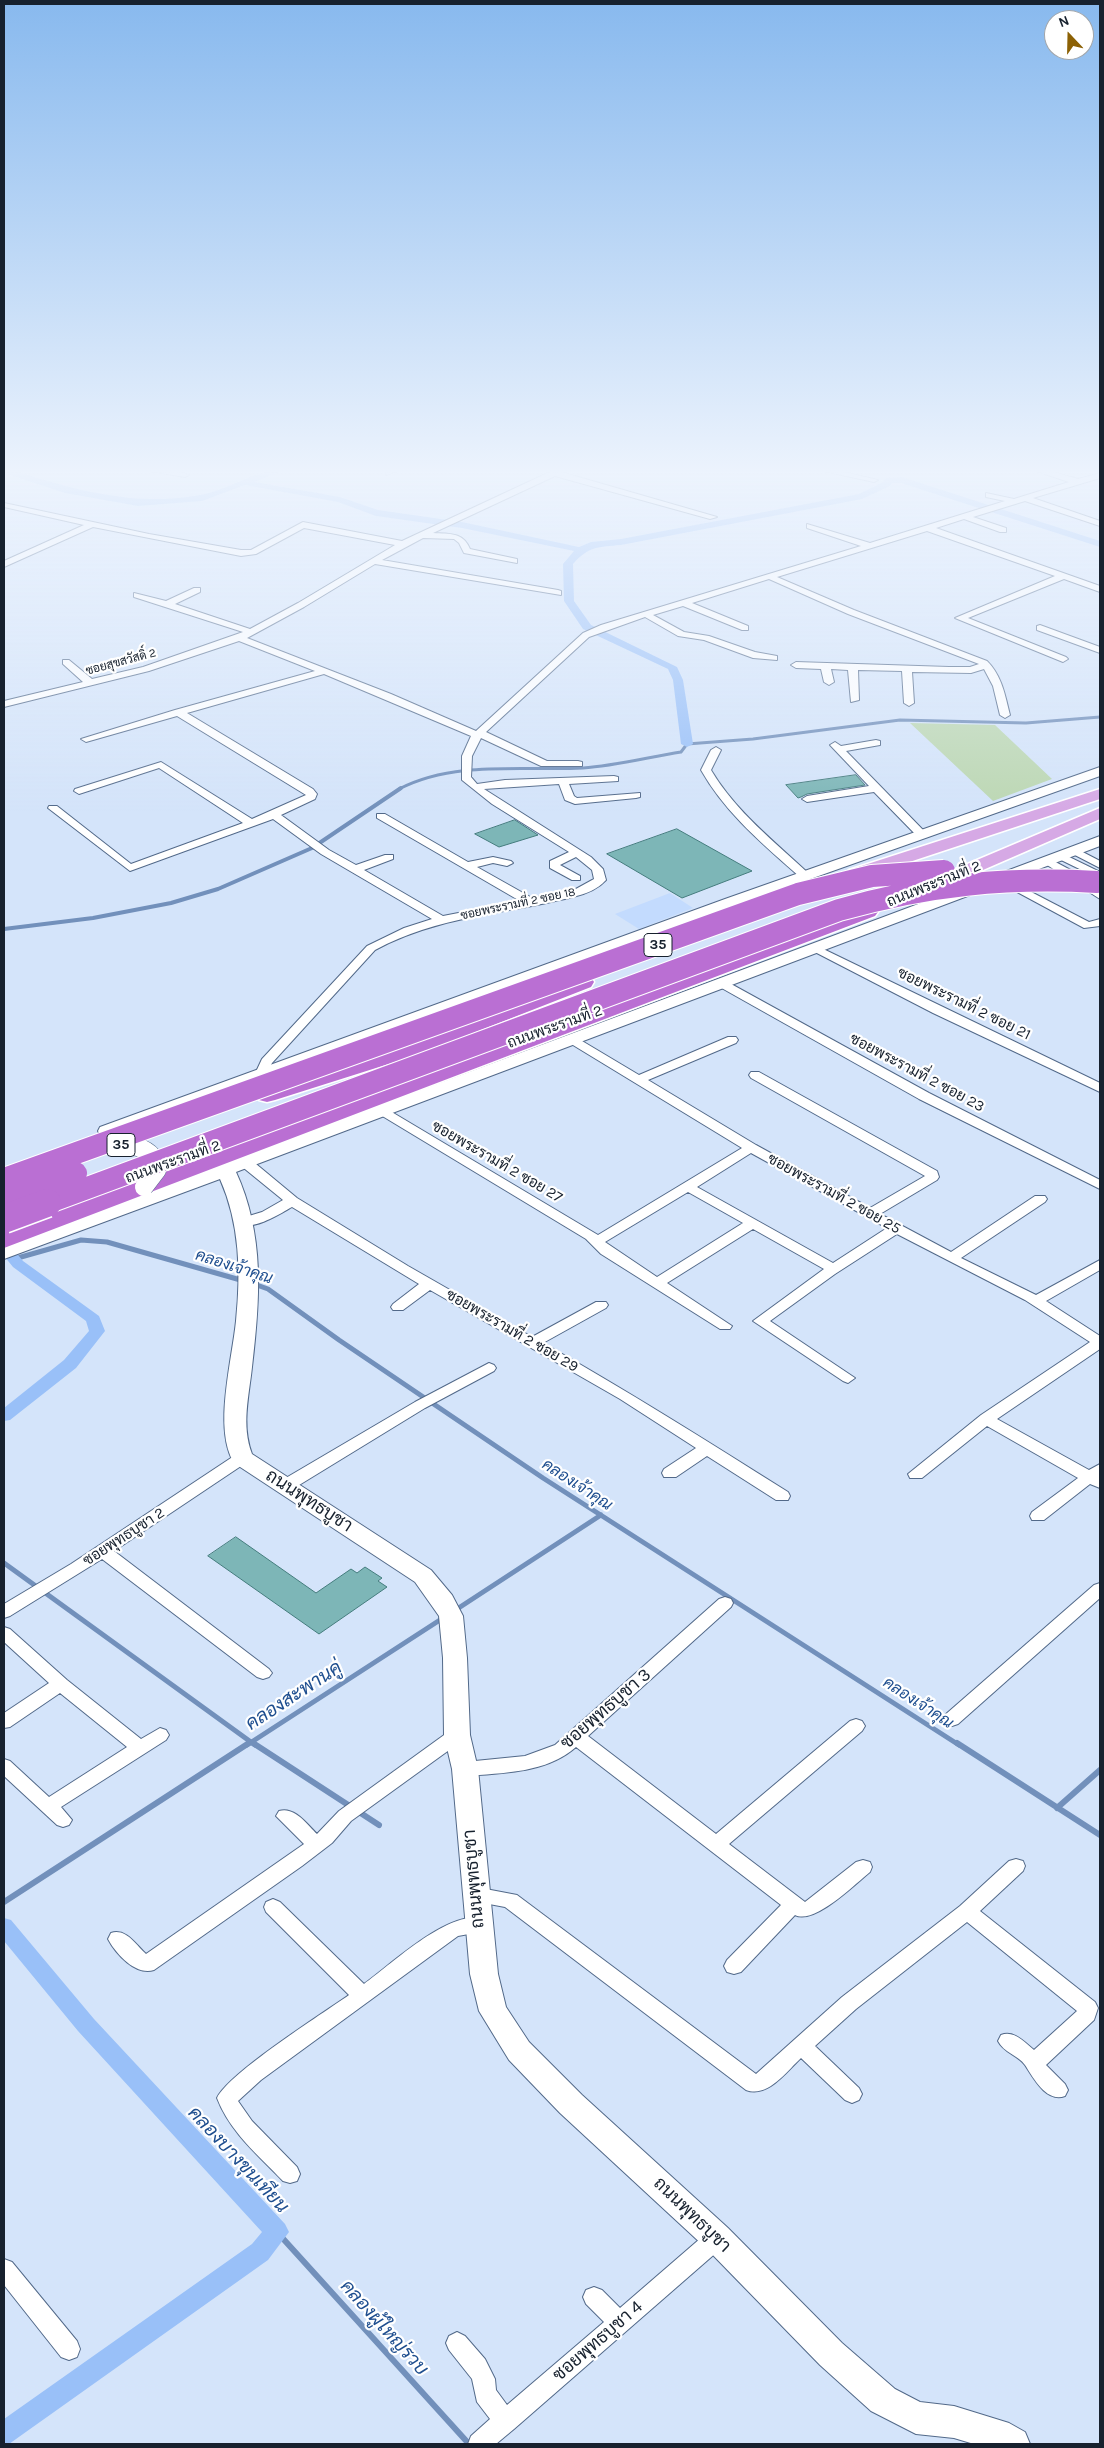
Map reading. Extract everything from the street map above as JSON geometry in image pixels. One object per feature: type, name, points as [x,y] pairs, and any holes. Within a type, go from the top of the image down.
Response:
[{"type":"highway","points":[[220,1110],[409,1050],[667,950],[818,896],[891,876],[935,870],[1003,868],[1098,882]]},
{"type":"highway","points":[[8,1179],[798,894],[837,883],[887,874],[1002,875],[1098,882]]},
{"type":"highway","points":[[4,1200],[814,903],[902,880],[1002,875]]},
{"type":"highway","points":[[4,1219],[829,912],[916,889],[968,882],[1028,879],[1098,882]]},
{"type":"highway","points":[[4,1240],[868,912],[943,889],[1028,879]]},
{"type":"highway","points":[[240,1137],[690,966],[864,903],[916,890],[968,882],[1098,882]]},
{"type":"highway","name":"ถนนพระรามที่ 2","points":[[8,1179],[220,1110]]},
{"type":"highway","name":"ถนนพระรามที่ 2","points":[[4,1225],[240,1137]]},
{"type":"main road","name":"35","points":[[8,1179],[261,1074],[1100,771]]},
{"type":"main road","name":"ถนนพระรามที่ 2","points":[[220,1110],[452,1025],[662,943],[849,876],[1100,794]]},
{"type":"main road","name":"ถนนพระรามที่ 2","points":[[240,1137],[511,1043],[854,916],[948,879],[1100,813]]},
{"type":"main road","name":"ถนนพระรามที่ 2","points":[[4,1253],[815,948],[1002,875],[1100,841]]},
{"type":"main road","points":[[103,1144],[134,1146],[152,1155],[156,1162],[157,1170],[144,1187]]},
{"type":"main road","points":[[225,1169],[237,1193],[248,1244],[249,1296],[234,1427],[236,1446],[242,1458]]},
{"type":"main road","name":"ถนนพุทธบูชา","points":[[242,1458],[423,1576],[447,1608],[456,1658],[457,1736],[465,1769],[475,1895],[484,1974],[493,2011],[519,2051],[571,2104],[717,2238],[831,2354],[883,2400],[916,2418],[954,2422],[998,2435],[1013,2444]]},
{"type":"street","name":"ซอยสุขสวัสดิ์ 2","points":[[4,704],[146,669],[239,638],[336,584]]},
{"type":"street","points":[[487,584],[511,589],[558,593]]},
{"type":"street","name":"ซอยพระรามที่ 2 ซอย 18","points":[[261,1074],[266,1062],[371,948],[398,934],[443,921],[577,892],[592,887],[600,880],[597,869],[578,852],[475,787],[466,778],[466,765],[478,734],[586,635],[604,627],[750,584]]},
{"type":"street","points":[[786,584],[851,612],[986,664],[992,670],[996,679],[1005,715]]},
{"type":"street","points":[[1044,584],[960,618],[1062,659]]},
{"type":"street","points":[[1087,584],[1100,589]]},
{"type":"street","points":[[166,605],[197,590]]},
{"type":"street","points":[[137,595],[251,632]]},
{"type":"street","points":[[684,603],[745,628]]},
{"type":"street","points":[[647,615],[681,634],[706,638],[753,655],[774,658]]},
{"type":"street","points":[[1040,628],[1100,650]]},
{"type":"street","points":[[239,638],[321,672],[388,696],[546,764],[578,764]]},
{"type":"street","points":[[66,662],[91,683]]},
{"type":"street","points":[[796,664],[971,670],[986,664]]},
{"type":"street","points":[[825,665],[829,682]]},
{"type":"street","points":[[853,666],[854,700]]},
{"type":"street","points":[[907,669],[909,704]]},
{"type":"street","points":[[86,739],[321,672]]},
{"type":"street","points":[[238,696],[253,705]]},
{"type":"street","points":[[53,808],[130,868],[274,815],[311,797],[312,794],[178,712]]},
{"type":"street","points":[[837,747],[876,743]]},
{"type":"street","points":[[837,747],[922,835]]},
{"type":"street","points":[[716,750],[706,770],[712,782],[755,829],[805,876]]},
{"type":"street","points":[[79,790],[137,771],[161,766],[251,823]]},
{"type":"street","points":[[475,787],[505,783],[614,779]]},
{"type":"street","points":[[563,780],[569,798],[575,801],[636,795]]},
{"type":"street","points":[[806,799],[877,788]]},
{"type":"street","points":[[274,815],[312,844],[443,921]]},
{"type":"street","points":[[380,816],[530,902]]},
{"type":"street","points":[[576,878],[554,866],[554,863],[578,852]]},
{"type":"street","points":[[1061,856],[1074,876],[1098,882]]},
{"type":"street","points":[[1061,856],[1098,882]]},
{"type":"street","points":[[356,869],[389,857]]},
{"type":"street","points":[[468,865],[492,860],[507,863]]},
{"type":"street","points":[[1002,875],[1088,926]]},
{"type":"street","points":[[1078,934],[1088,926],[1100,922]]},
{"type":"street","name":"ซอยพระรามที่ 2 ซอย 21","points":[[815,948],[937,1010],[1100,1088]]},
{"type":"street","name":"ซอยพระรามที่ 2 ซอย 23","points":[[722,983],[924,1096],[1100,1185]]},
{"type":"street","name":"ซอยพระรามที่ 2 ซอย 25","points":[[572,1039],[751,1148],[951,1258],[1036,1301],[1097,1338],[1100,1342],[986,1419],[916,1474]]},
{"type":"street","points":[[637,1080],[732,1040]]},
{"type":"street","points":[[755,1075],[932,1174],[932,1176],[870,1214]]},
{"type":"street","name":"ซอยพระรามที่ 2 ซอย 27","points":[[380,1111],[598,1241],[606,1251],[725,1326]]},
{"type":"street","points":[[598,1241],[751,1148]]},
{"type":"street","name":"ซอยพระรามที่ 2 ซอย 29","points":[[245,1162],[292,1201],[429,1284],[625,1396],[782,1496]]},
{"type":"street","points":[[688,1187],[834,1269]]},
{"type":"street","points":[[951,1258],[1040,1199]]},
{"type":"street","points":[[244,1222],[267,1215],[292,1201]]},
{"type":"street","points":[[656,1284],[753,1223]]},
{"type":"street","points":[[848,1378],[760,1321],[897,1228]]},
{"type":"street","points":[[1036,1301],[1100,1264]]},
{"type":"street","points":[[398,1307],[429,1284]]},
{"type":"street","points":[[532,1343],[601,1305]]},
{"type":"street","points":[[285,1486],[420,1405],[440,1396],[489,1368]]},
{"type":"street","points":[[986,1419],[1097,1476],[1038,1516]]},
{"type":"street","points":[[670,1473],[708,1448]]},
{"type":"street","name":"ซอยพุทธบูชา 2","points":[[4,1612],[102,1551],[242,1458]]},
{"type":"street","points":[[102,1551],[263,1673]]},
{"type":"street","points":[[952,1719],[1100,1589]]},
{"type":"street","name":"ซอยพุทธบูชา 3","points":[[465,1769],[525,1765],[544,1759],[561,1750],[725,1603]]},
{"type":"street","points":[[4,1633],[61,1684],[138,1747]]},
{"type":"street","points":[[4,1722],[61,1684]]},
{"type":"street","points":[[715,1845],[856,1726]]},
{"type":"street","points":[[49,1806],[160,1734]]},
{"type":"street","points":[[118,1939],[142,1963],[147,1964],[316,1844],[345,1816],[457,1736]]},
{"type":"street","points":[[576,1737],[803,1911],[808,1910],[863,1867]]},
{"type":"street","points":[[4,1766],[63,1820]]},
{"type":"street","points":[[285,1816],[316,1844]]},
{"type":"street","points":[[475,1895],[510,1900],[648,2007],[753,2084],[760,2084],[849,2003],[966,1912],[1016,1866]]},
{"type":"street","points":[[734,1966],[794,1904]]},
{"type":"street","points":[[273,1907],[363,1996]]},
{"type":"street","points":[[966,1912],[1085,2004],[1089,2010],[1037,2063],[1035,2069],[1058,2090]]},
{"type":"street","points":[[290,2174],[254,2136],[229,2104],[227,2098],[254,2074],[451,1930],[461,1926],[478,1926]]},
{"type":"street","points":[[1008,2041],[1037,2063]]},
{"type":"street","points":[[802,2046],[852,2094]]},
{"type":"street","name":"ซอยพุทธบูชา 4","points":[[482,2442],[717,2238]]},
{"type":"street","points":[[4,2269],[69,2349]]},
{"type":"street","points":[[594,2297],[620,2322]]},
{"type":"street","points":[[457,2343],[482,2372],[486,2383],[485,2394],[506,2421]]},
{"type":"shaded area","points":[[670,893],[693,908],[639,929],[615,914]]},
{"type":"green space","points":[[910,723],[995,725],[1052,779],[993,801]]},
{"type":"building","points":[[856,775],[865,785],[807,794],[798,798],[786,785]]},
{"type":"building","points":[[515,820],[538,835],[499,847],[475,834]]},
{"type":"building","points":[[677,829],[752,871],[682,898],[607,854]]},
{"type":"building","points":[[236,1537],[316,1593],[351,1569],[357,1573],[365,1567],[382,1578],[378,1581],[387,1587],[319,1634],[208,1556]]},
{"type":"waterway","points":[[569,584],[569,601],[587,627],[672,667],[678,680],[687,744]]},
{"type":"waterway","points":[[400,788],[421,780],[466,770],[595,767],[681,752],[687,744],[753,739],[900,720],[1026,723],[1100,717]]},
{"type":"waterway","points":[[4,929],[93,918],[171,903],[218,889],[312,848],[400,788]]},
{"type":"waterway","name":"คลองเจ้าคุณ","points":[[14,1259],[81,1240],[107,1242],[244,1281]]},
{"type":"waterway","name":"คลองบางขุนเทียน","points":[[4,1247],[18,1264],[93,1319],[97,1331],[70,1364],[4,1416]]},
{"type":"waterway","name":"คลองเจ้าคุณ","points":[[254,1284],[268,1289],[339,1340],[601,1515]]},
{"type":"waterway","name":"คลองสะพานคู่","points":[[454,1611],[601,1515]]},
{"type":"waterway","name":"คลองเจ้าคุณ","points":[[601,1515],[959,1745]]},
{"type":"waterway","points":[[4,1563],[251,1742]]},
{"type":"waterway","name":"คลองสะพานคู่","points":[[251,1742],[443,1618]]},
{"type":"waterway","name":"คลองสะพานคู่","points":[[247,1745],[251,1742]]},
{"type":"waterway","name":"คลองสะพานคู่","points":[[251,1742],[255,1745]]},
{"type":"waterway","name":"คลองสะพานคู่","points":[[4,1902],[249,1743]]},
{"type":"waterway","points":[[253,1743],[379,1825]]},
{"type":"waterway","name":"คลองเจ้าคุณ","points":[[957,1743],[1057,1808]]},
{"type":"waterway","points":[[1057,1808],[1100,1770]]},
{"type":"waterway","name":"คลองเจ้าคุณ","points":[[1057,1808],[1100,1835]]},
{"type":"waterway","name":"คลองบางขุนเทียน","points":[[4,1926],[86,2025],[277,2232],[260,2252],[4,2434]]},
{"type":"waterway","name":"คลองผู้ใหญ่รวบ","points":[[277,2232],[469,2444]]}]
